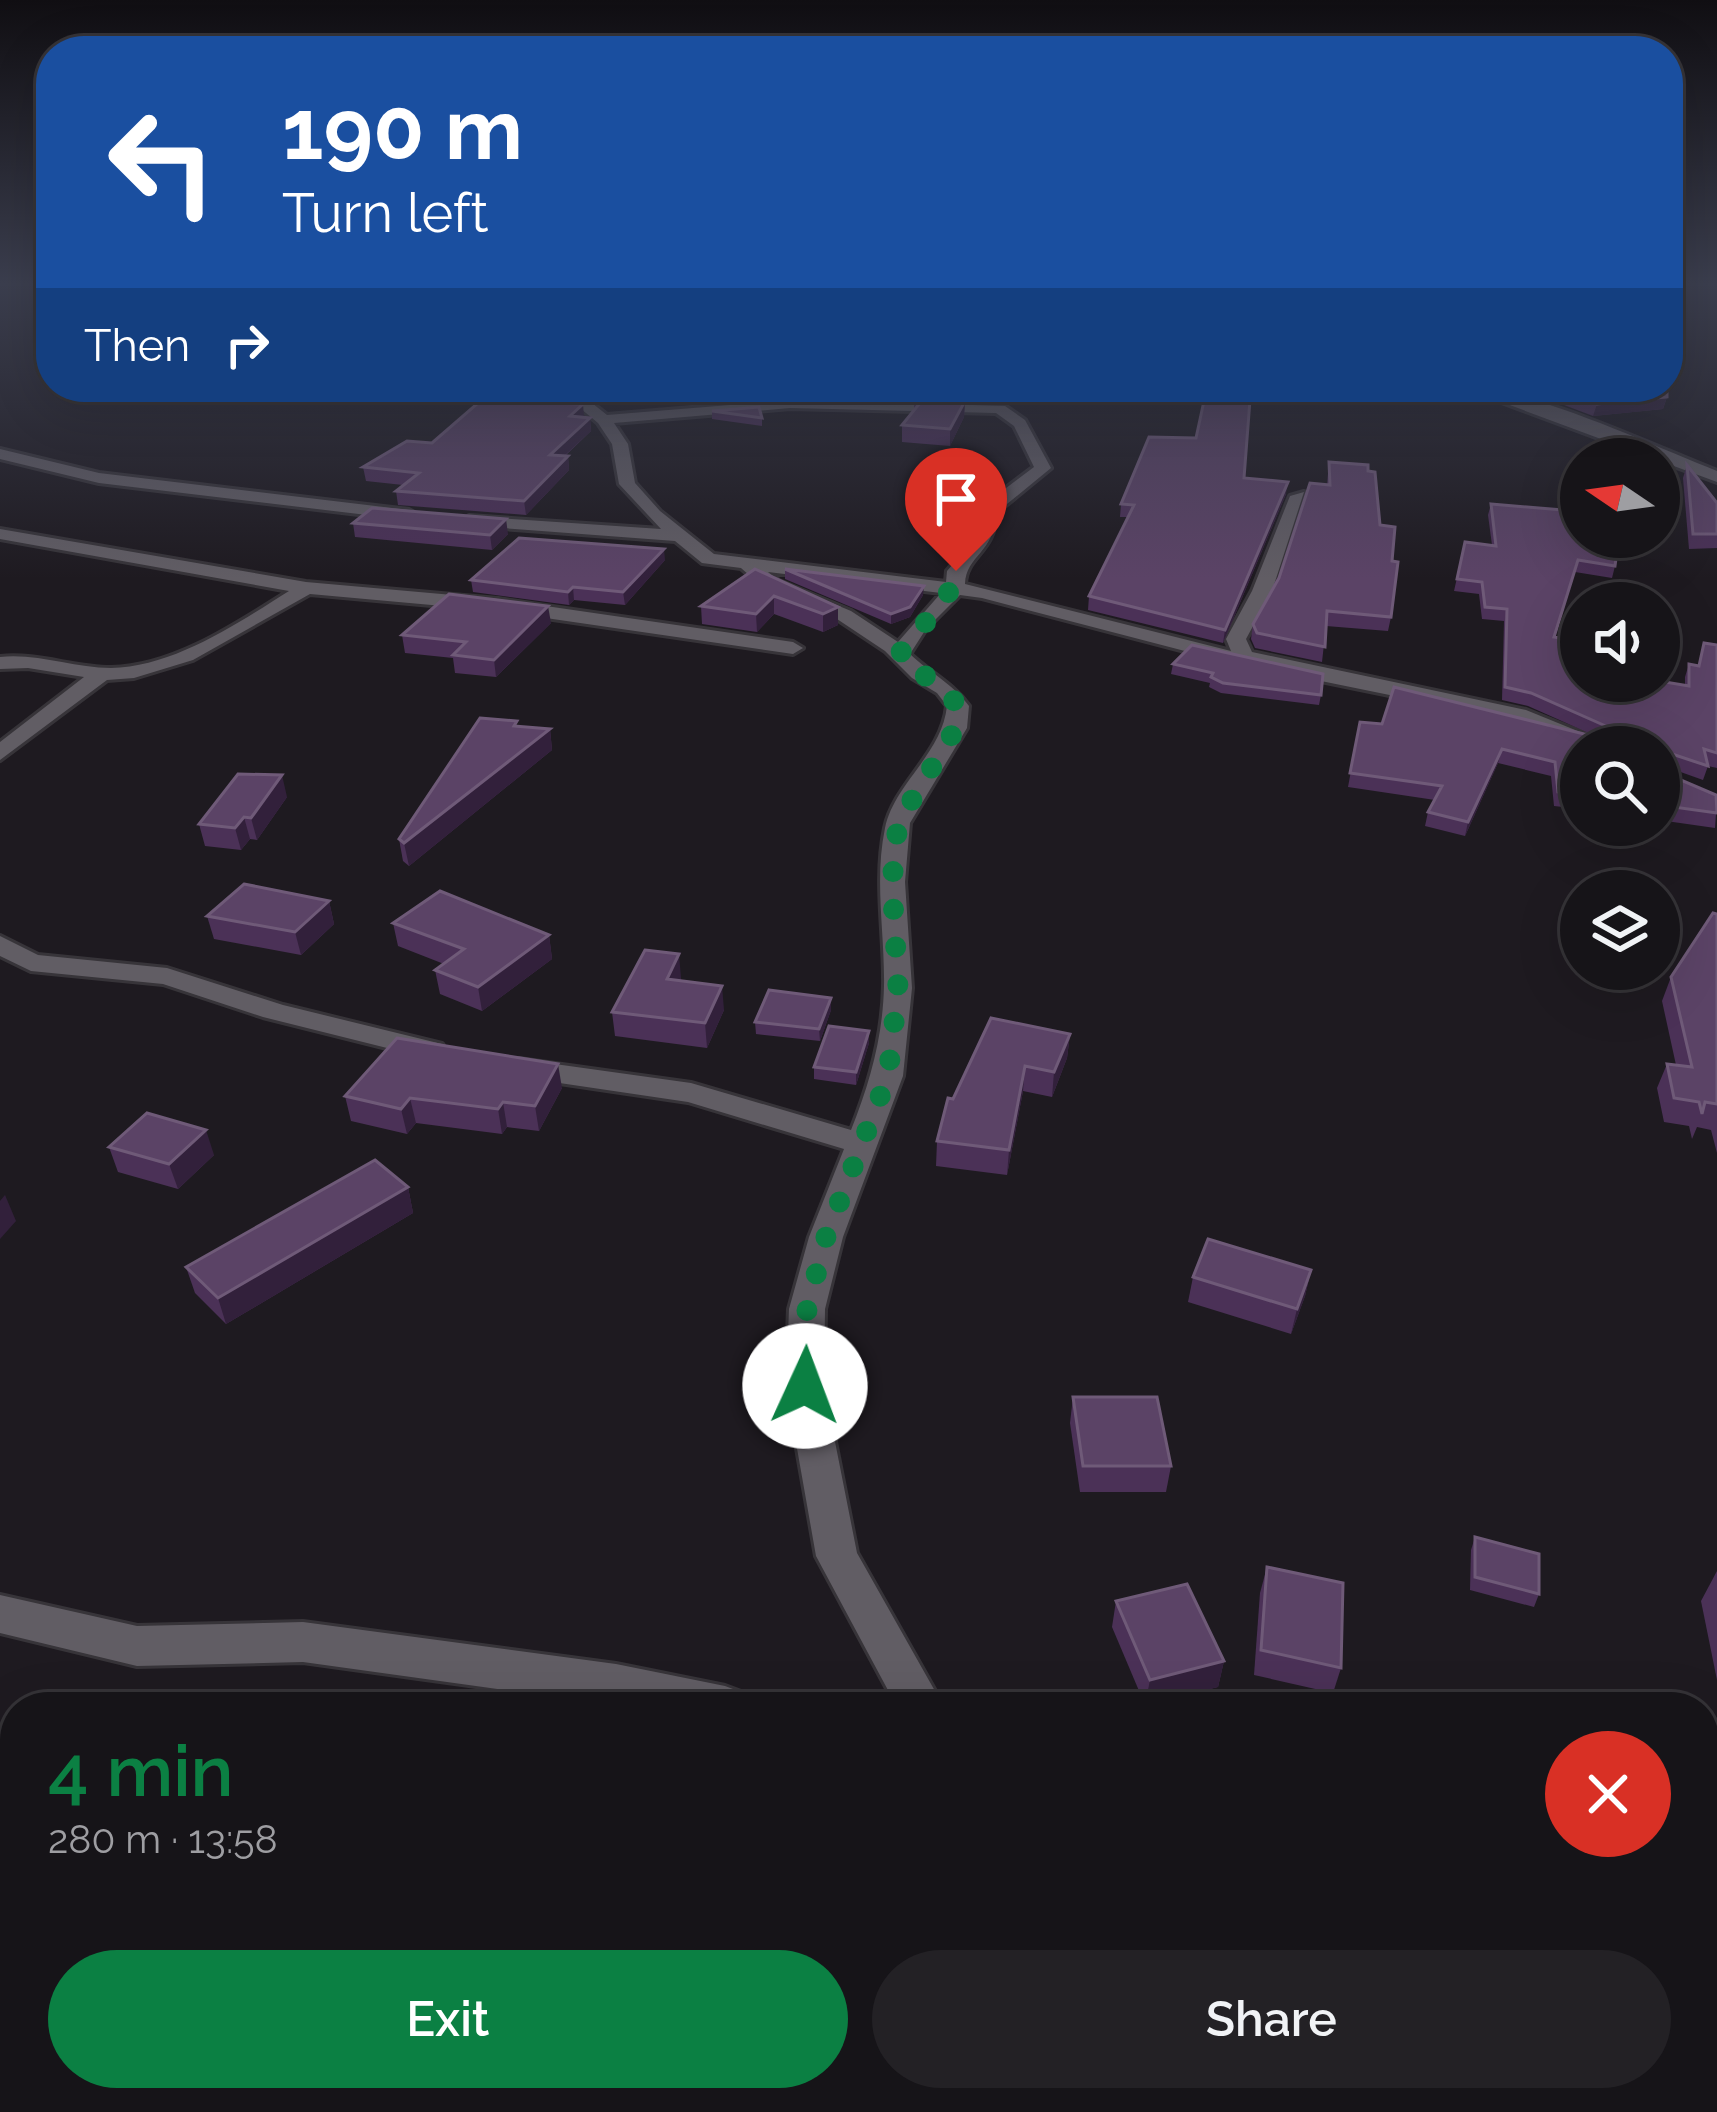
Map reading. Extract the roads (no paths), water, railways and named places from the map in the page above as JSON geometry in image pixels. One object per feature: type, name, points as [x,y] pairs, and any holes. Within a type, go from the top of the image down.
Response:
[{"type":"street","points":[[584,402],[620,444],[627,484],[654,515],[709,559],[955,589],[1044,607],[1142,636],[1518,715],[1560,730]]},
{"type":"street","points":[[1515,402],[1585,424],[1717,477]]},
{"type":"street","points":[[604,420],[736,403],[1000,409],[1020,423],[1043,468],[987,512],[986,537],[956,571],[955,589],[919,625],[899,655]]},
{"type":"street","points":[[0,457],[27,459],[99,478],[422,516]]},
{"type":"street","points":[[0,472],[27,459]]},
{"type":"street","points":[[1277,665],[1244,656],[1236,639],[1262,591],[1298,496]]},
{"type":"street","points":[[442,519],[684,536]]},
{"type":"street","points":[[0,534],[306,587],[498,605],[793,648]]},
{"type":"street","points":[[746,563],[772,585],[844,615],[919,674],[945,688],[958,706],[956,728],[898,823],[892,882],[896,1010],[888,1076],[826,1237],[807,1309],[805,1386],[837,1556],[913,1692]]},
{"type":"street","points":[[0,663],[25,659],[103,673],[150,669],[263,617],[306,587]]},
{"type":"street","points":[[0,644],[25,659]]},
{"type":"street","points":[[0,752],[103,673]]},
{"type":"street","points":[[0,944],[31,963],[167,976],[273,1011],[480,1060],[691,1093],[864,1144]]},
{"type":"street","points":[[0,1614],[136,1646],[303,1642],[593,1692]]}]
